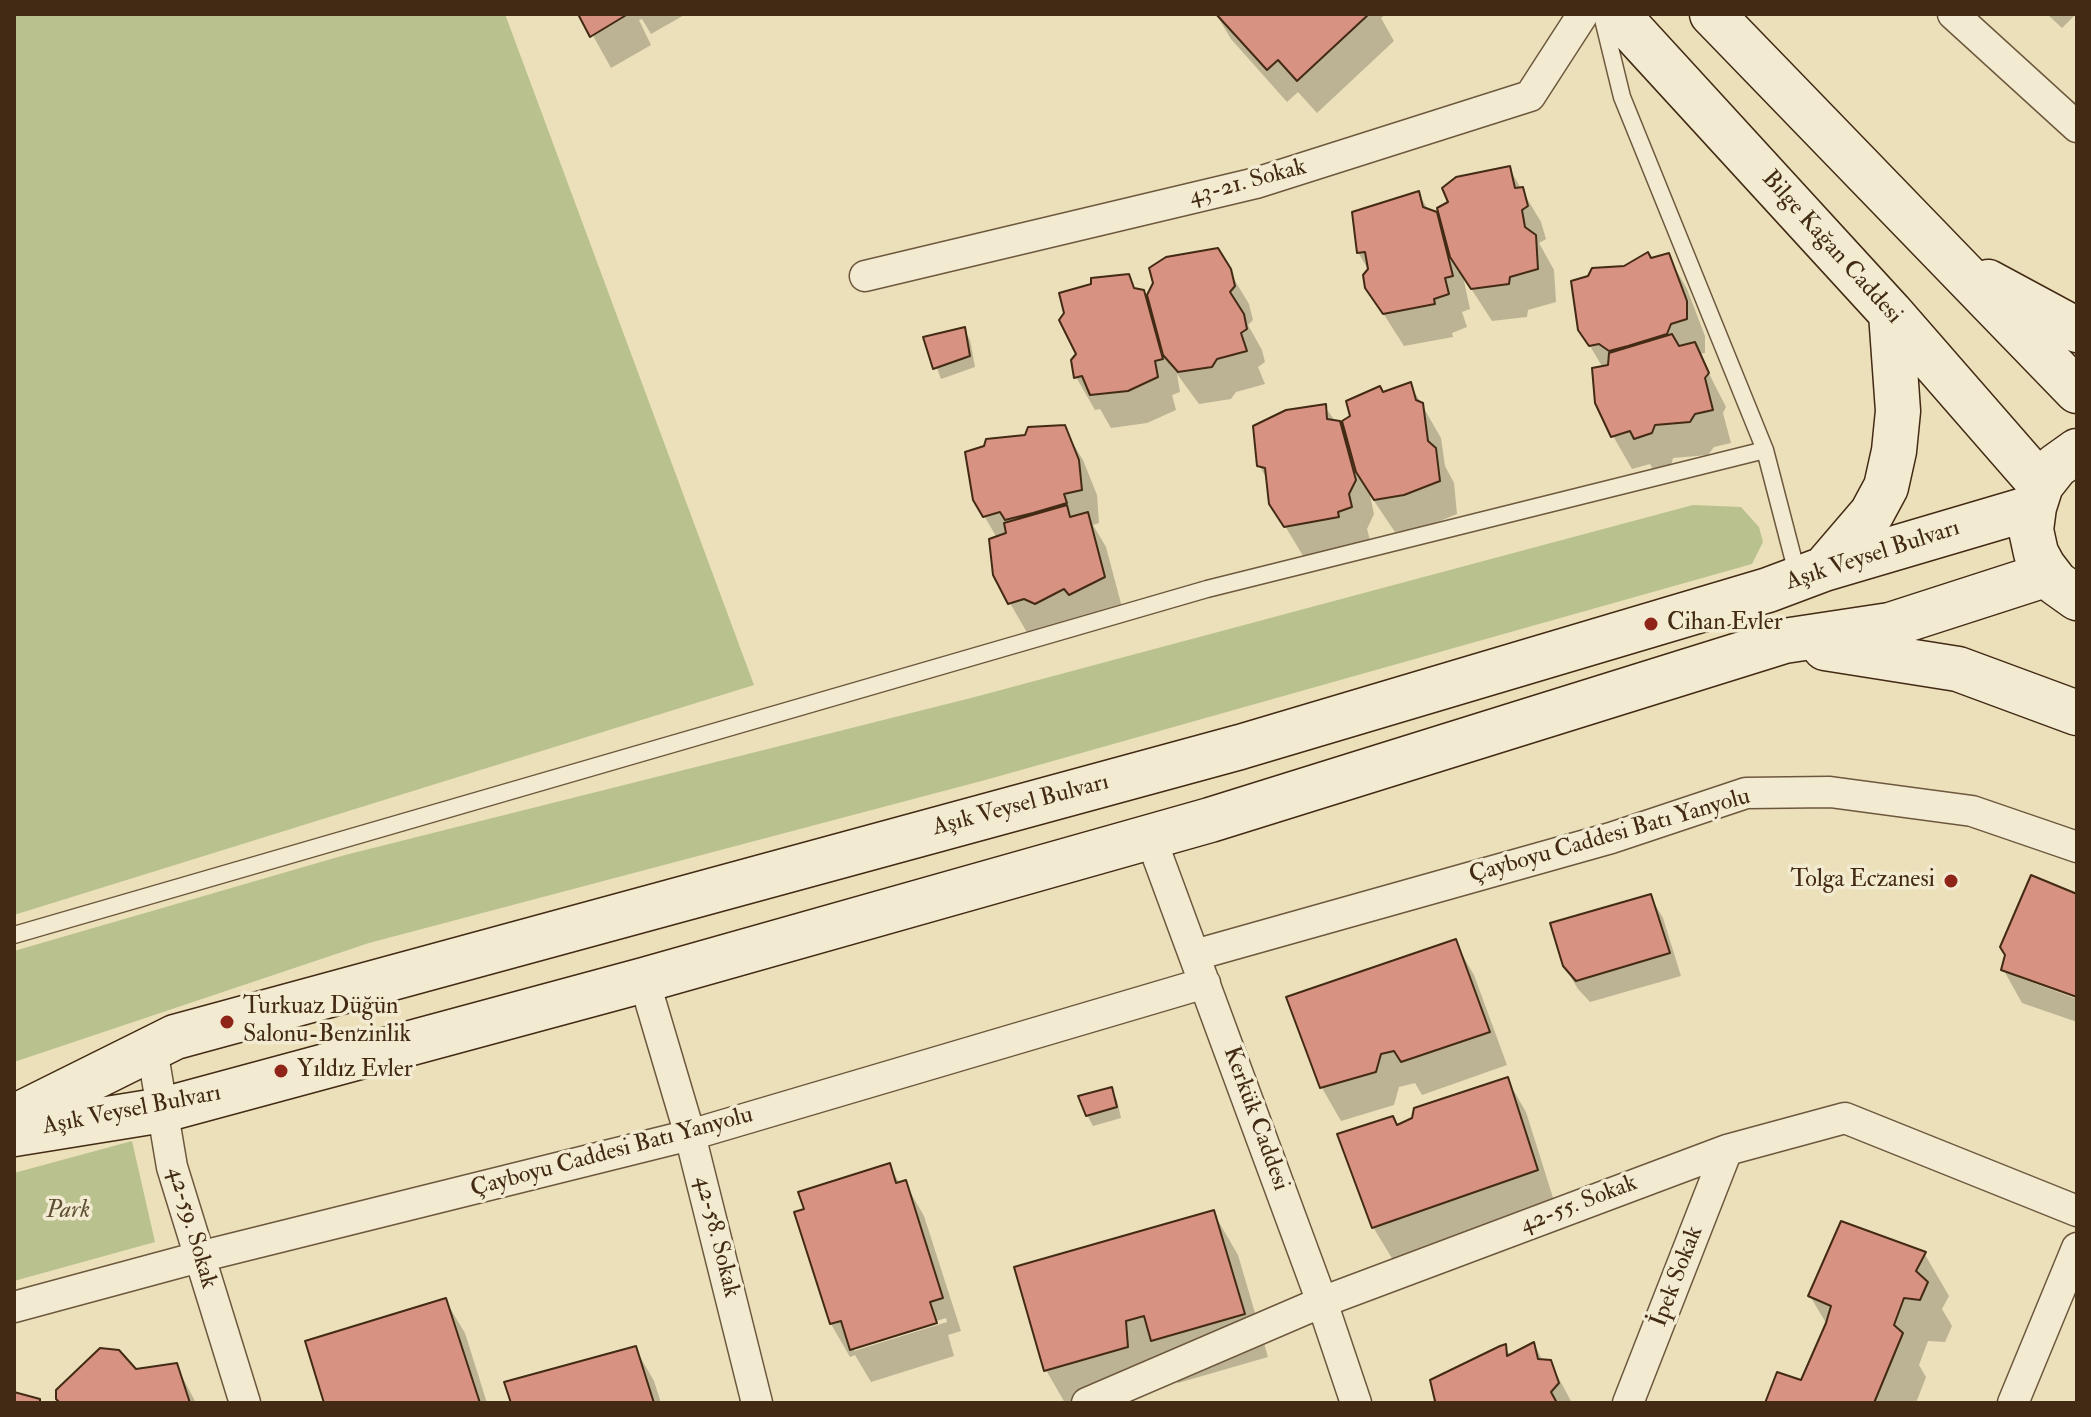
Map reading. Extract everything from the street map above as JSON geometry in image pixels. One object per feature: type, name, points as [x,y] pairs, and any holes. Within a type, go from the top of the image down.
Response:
[{"type":"street","name":"43-21. Sokak","points":[[865,276],[1256,183],[1530,96],[1583,14]]},
{"type":"street","name":"Bilge Kağan Caddesi","points":[[1617,14],[1891,313],[2038,496]]},
{"type":"street","points":[[1712,14],[2077,391]]},
{"type":"street","points":[[1953,14],[2077,127]]},
{"type":"street","points":[[1948,260],[2077,330]]},
{"type":"street","points":[[1811,574],[1872,513],[1886,487],[1898,411],[1891,313]]},
{"type":"street","points":[[2062,586],[2033,542],[2031,530],[2038,496],[2056,466],[2077,451]]},
{"type":"street","name":"Aşık Veysel Bulvarı","points":[[14,1117],[190,1033],[1240,747],[1768,590],[2038,496]]},
{"type":"street","name":"Aşık Veysel Bulvarı","points":[[14,1134],[163,1110],[644,980],[1150,836],[1784,641],[1890,625],[2062,586]]},
{"type":"street","points":[[1784,641],[1958,669],[2077,713]]},
{"type":"street","name":"Çayboyu Caddesi Batı Yanyolu","points":[[1195,955],[1611,838],[1746,793],[1830,792],[1972,811],[2077,847]]},
{"type":"street","name":"Kerkük Caddesi","points":[[1150,836],[1322,1302],[1356,1403]]},
{"type":"street","name":"42-58. Sokak","points":[[644,980],[690,1135],[757,1403]]},
{"type":"street","name":"Çayboyu Caddesi Batı Yanyolu","points":[[14,1307],[199,1257],[690,1135],[1205,983]]},
{"type":"street","name":"42-59. Sokak","points":[[152,1049],[172,1167],[245,1403]]},
{"type":"street","name":"42-55. Sokak","points":[[1087,1403],[1322,1302],[1727,1150],[1845,1118],[2077,1211]]},
{"type":"street","name":"İpek Sokak","points":[[1628,1403],[1727,1150]]},
{"type":"street","points":[[2013,1403],[2077,1248]]},
{"type":"lane","points":[[1602,14],[1622,97],[1765,450],[1811,574]]},
{"type":"lane","points":[[14,935],[1207,589],[1765,450]]},
{"type":"green space","points":[[14,14],[505,14],[754,685],[14,915]]},
{"type":"green space","points":[[1693,505],[1741,507],[1759,527],[1763,542],[1752,564],[989,779],[369,943],[14,1062],[14,951],[345,855],[971,698]]},
{"type":"green space","name":"Park","points":[[132,1141],[155,1242],[14,1281],[14,1173]]},
{"type":"building","points":[[578,14],[628,14],[590,37]]},
{"type":"building","points":[[1216,14],[1369,14],[1297,81],[1278,60],[1267,70]]},
{"type":"building","points":[[1510,166],[1515,188],[1523,187],[1528,206],[1522,210],[1525,227],[1536,235],[1538,269],[1510,277],[1509,284],[1471,289],[1450,257],[1437,208],[1448,202],[1442,188],[1456,177]]},
{"type":"building","points":[[1419,191],[1423,207],[1437,212],[1453,276],[1445,278],[1449,294],[1434,299],[1435,304],[1383,314],[1365,288],[1363,275],[1368,269],[1365,252],[1357,253],[1352,212]]},
{"type":"building","points":[[1218,248],[1231,269],[1235,286],[1230,292],[1244,314],[1247,329],[1241,333],[1247,351],[1217,359],[1212,367],[1178,372],[1163,355],[1147,295],[1153,283],[1149,268],[1166,257]]},
{"type":"building","points":[[1648,252],[1651,258],[1669,253],[1687,301],[1687,319],[1671,324],[1667,334],[1628,346],[1609,351],[1599,344],[1589,346],[1578,330],[1571,281],[1588,276],[1592,268],[1624,266]]},
{"type":"building","points":[[1129,274],[1134,288],[1144,290],[1163,359],[1155,361],[1158,377],[1128,391],[1090,395],[1082,376],[1074,378],[1071,360],[1076,354],[1059,320],[1064,313],[1059,293],[1091,284],[1091,278]]},
{"type":"building","points":[[965,327],[970,356],[933,369],[923,337]]},
{"type":"building","points":[[1672,334],[1679,346],[1695,342],[1709,373],[1705,378],[1713,410],[1695,414],[1690,422],[1655,425],[1652,433],[1634,439],[1630,431],[1611,437],[1595,403],[1592,368],[1608,365],[1609,353]]},
{"type":"building","points":[[1411,382],[1416,400],[1423,403],[1428,441],[1436,448],[1440,481],[1404,495],[1374,500],[1356,472],[1342,421],[1350,416],[1346,401],[1380,386],[1383,392]]},
{"type":"building","points":[[1326,404],[1327,419],[1340,421],[1356,480],[1349,494],[1352,507],[1338,512],[1339,517],[1284,527],[1269,504],[1265,468],[1257,466],[1253,426],[1286,410]]},
{"type":"building","points":[[1065,425],[1079,460],[1082,490],[1064,494],[1067,503],[1033,513],[1005,520],[1000,512],[983,517],[973,500],[965,452],[984,446],[986,439],[1025,435],[1028,427]]},
{"type":"building","points":[[1067,505],[1070,517],[1088,512],[1105,577],[1069,595],[1064,589],[1035,604],[1024,599],[1008,604],[993,575],[989,539],[1006,533],[1004,523]]},
{"type":"building","points":[[2031,875],[2077,894],[2077,997],[2001,970],[2005,955],[2000,947]]},
{"type":"building","points":[[1651,894],[1670,953],[1576,981],[1563,966],[1550,923]]},
{"type":"building","points":[[1456,939],[1490,1032],[1401,1062],[1394,1051],[1381,1054],[1376,1072],[1320,1088],[1286,997]]},
{"type":"building","points":[[1508,1077],[1538,1170],[1372,1228],[1337,1134],[1393,1116],[1397,1125],[1412,1118],[1414,1108]]},
{"type":"building","points":[[1112,1087],[1117,1107],[1086,1116],[1078,1096]]},
{"type":"building","points":[[890,1163],[896,1183],[906,1180],[943,1298],[930,1302],[937,1323],[850,1350],[841,1321],[830,1324],[794,1212],[804,1209],[798,1192]]},
{"type":"building","points":[[1214,1210],[1245,1314],[1151,1341],[1144,1316],[1126,1321],[1128,1347],[1044,1371],[1014,1267]]},
{"type":"building","points":[[1841,1221],[1926,1252],[1916,1271],[1928,1282],[1920,1300],[1904,1298],[1894,1325],[1903,1333],[1874,1403],[1765,1403],[1777,1372],[1801,1380],[1826,1323],[1831,1306],[1808,1296]]},
{"type":"building","points":[[446,1298],[480,1403],[324,1403],[305,1341]]},
{"type":"building","points":[[1534,1342],[1538,1359],[1551,1360],[1559,1383],[1551,1392],[1557,1403],[1432,1403],[1435,1401],[1430,1380],[1500,1346],[1506,1344],[1507,1356]]},
{"type":"building","points":[[636,1346],[654,1403],[511,1403],[504,1382]]},
{"type":"building","points":[[100,1348],[119,1350],[136,1369],[177,1363],[190,1403],[60,1403],[56,1399],[56,1390]]},
{"type":"building","points":[[14,1392],[40,1399],[40,1403],[14,1403]]},
{"type":"place","name":"Cihan Evler","points":[[1651,624]]},
{"type":"place","name":"Tolga Eczanesi","points":[[1951,881]]},
{"type":"place","name":"Turkuaz Düğün Salonu-Benzinlik","points":[[227,1022]]},
{"type":"place","name":"Yıldız Evler","points":[[281,1071]]}]
